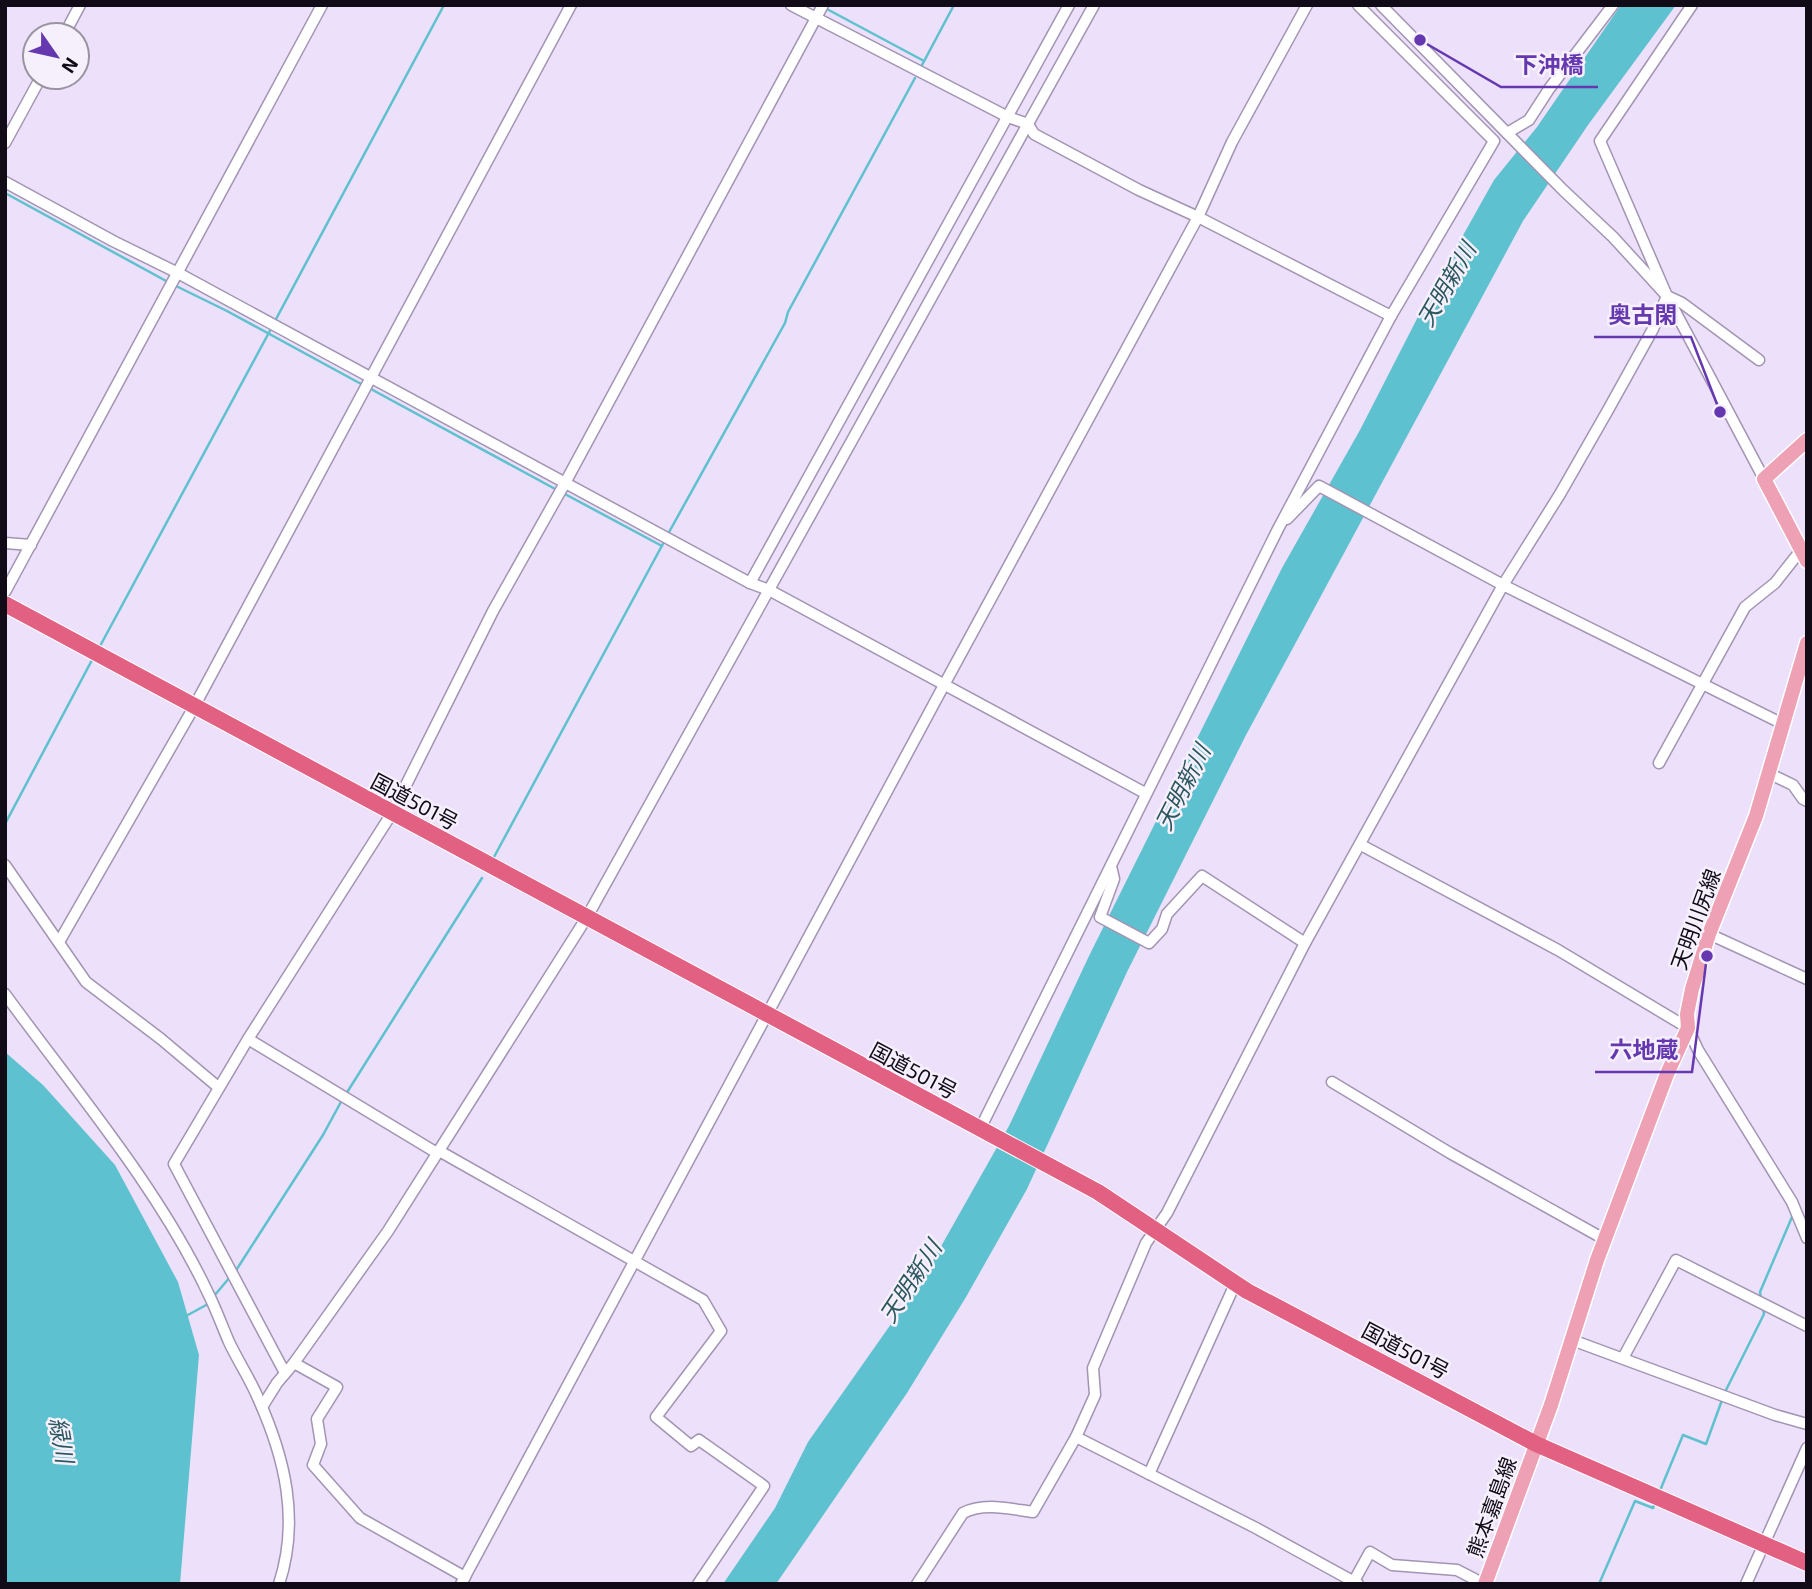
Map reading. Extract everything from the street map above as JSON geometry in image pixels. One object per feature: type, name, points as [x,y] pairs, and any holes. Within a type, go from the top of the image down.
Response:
[{"type":"highway","name":"国道501号","points":[[5,604],[1046,1163],[1098,1192],[1235,1284],[1536,1444],[1807,1563]]},
{"type":"main road","points":[[1804,556],[1764,480],[1807,440]]},
{"type":"main road","name":"天明川尻線","points":[[1536,1444],[1605,1239],[1667,1074],[1688,1028],[1687,1014],[1692,989],[1709,934],[1756,816],[1807,643]]},
{"type":"main road","name":"熊本嘉島線","points":[[1485,1584],[1536,1444]]},
{"type":"street","points":[[71,21],[80,5]]},
{"type":"street","points":[[5,592],[321,5]]},
{"type":"street","points":[[59,942],[194,707],[571,5]]},
{"type":"street","points":[[791,5],[1008,117],[1028,124],[1034,134],[1139,190],[1198,217],[1391,316]]},
{"type":"street","points":[[285,1373],[174,1164],[218,1087],[393,813],[493,611],[824,5]]},
{"type":"street","points":[[750,583],[1069,5]]},
{"type":"street","points":[[262,1407],[388,1231],[587,917],[1094,5]]},
{"type":"street","points":[[294,1363],[337,1387],[317,1419],[321,1444],[313,1465],[360,1518],[463,1581],[1198,217],[1232,142],[1307,5]]},
{"type":"street","points":[[983,1131],[1145,793],[1278,529],[1391,316],[1494,141],[1358,5]]},
{"type":"street","points":[[1381,5],[1563,190],[1613,237],[1667,296],[1682,303],[1759,360]]},
{"type":"street","points":[[1510,136],[1529,120],[1549,89],[1613,5]]},
{"type":"street","points":[[1692,5],[1600,141],[1667,296],[1764,480]]},
{"type":"street","points":[[5,143],[33,91]]},
{"type":"street","points":[[5,182],[1145,793]]},
{"type":"street","points":[[917,1584],[963,1513],[984,1506],[1033,1512],[1076,1437],[1096,1395],[1093,1368],[1146,1243],[1167,1213],[1305,943],[1503,585],[1601,422],[1653,329],[1667,296]]},
{"type":"street","points":[[1278,529],[1320,486],[1503,585],[1783,724]]},
{"type":"street","points":[[5,543],[31,545]]},
{"type":"street","points":[[1659,762],[1745,607],[1804,556]]},
{"type":"street","points":[[1768,773],[1794,785],[1802,799],[1807,801]]},
{"type":"street","points":[[1361,845],[1558,950],[1688,1028],[1698,1050],[1793,1202],[1807,1238]]},
{"type":"street","points":[[5,865],[86,982],[218,1087]]},
{"type":"street","points":[[1111,866],[1114,879],[1100,917],[1149,943],[1162,929],[1167,914],[1202,876],[1305,943]]},
{"type":"street","points":[[1709,934],[1807,979]]},
{"type":"street","points":[[5,994],[83,1097],[171,1227],[208,1292],[262,1407],[276,1443],[288,1494],[290,1516],[287,1548],[279,1584]]},
{"type":"street","points":[[248,1039],[437,1153],[441,1152],[703,1300],[721,1331],[656,1418],[691,1446],[699,1440],[764,1486],[698,1584]]},
{"type":"street","points":[[1332,1082],[1450,1153],[1605,1239]]},
{"type":"street","points":[[1623,1358],[1676,1260],[1807,1326]]},
{"type":"street","points":[[1149,1474],[1235,1284]]},
{"type":"street","points":[[1572,1340],[1774,1415],[1807,1424]]},
{"type":"street","points":[[1076,1437],[1356,1583],[1370,1552],[1392,1565],[1457,1570],[1485,1584]]},
{"type":"street","points":[[1746,1584],[1807,1448]]},
{"type":"water","name":"天明新川","points":[[1621,5],[1676,5],[1588,125],[1523,221],[1246,735],[1127,972],[1027,1189],[966,1297],[907,1393],[776,1584],[723,1584],[775,1508],[808,1442],[922,1280],[1009,1126],[1089,956],[1282,568],[1360,430],[1424,305],[1494,180],[1537,127]]},
{"type":"water","name":"緑川","points":[[5,1052],[43,1085],[115,1165],[178,1282],[199,1355],[180,1584],[5,1584]]},
{"type":"waterway","points":[[275,321],[444,5]]},
{"type":"waterway","points":[[922,65],[954,5]]},
{"type":"waterway","points":[[825,8],[924,61]]},
{"type":"waterway","points":[[668,534],[785,323],[788,312],[915,78]]},
{"type":"waterway","points":[[5,193],[168,282]]},
{"type":"waterway","points":[[174,285],[363,385]]},
{"type":"waterway","points":[[99,648],[272,327]]},
{"type":"waterway","points":[[369,388],[557,490]]},
{"type":"waterway","points":[[563,493],[662,546]]},
{"type":"waterway","points":[[494,857],[665,540]]},
{"type":"waterway","points":[[5,824],[92,660]]},
{"type":"waterway","points":[[346,1094],[482,878]]},
{"type":"waterway","points":[[235,1272],[323,1135],[342,1100]]},
{"type":"waterway","points":[[1761,1299],[1760,1292],[1792,1217],[1794,1218]]},
{"type":"waterway","points":[[214,1296],[230,1277]]},
{"type":"waterway","points":[[186,1316],[208,1304]]},
{"type":"waterway","points":[[1724,1394],[1764,1314],[1763,1309]]},
{"type":"waterway","points":[[1659,1493],[1683,1435],[1706,1444],[1722,1400]]},
{"type":"waterway","points":[[1599,1584],[1635,1501],[1653,1508],[1655,1502]]},
{"type":"place","name":"下沖橋","points":[[1420,40]]},
{"type":"place","name":"奥古閑","points":[[1720,412]]},
{"type":"place","name":"六地蔵","points":[[1707,956]]}]
